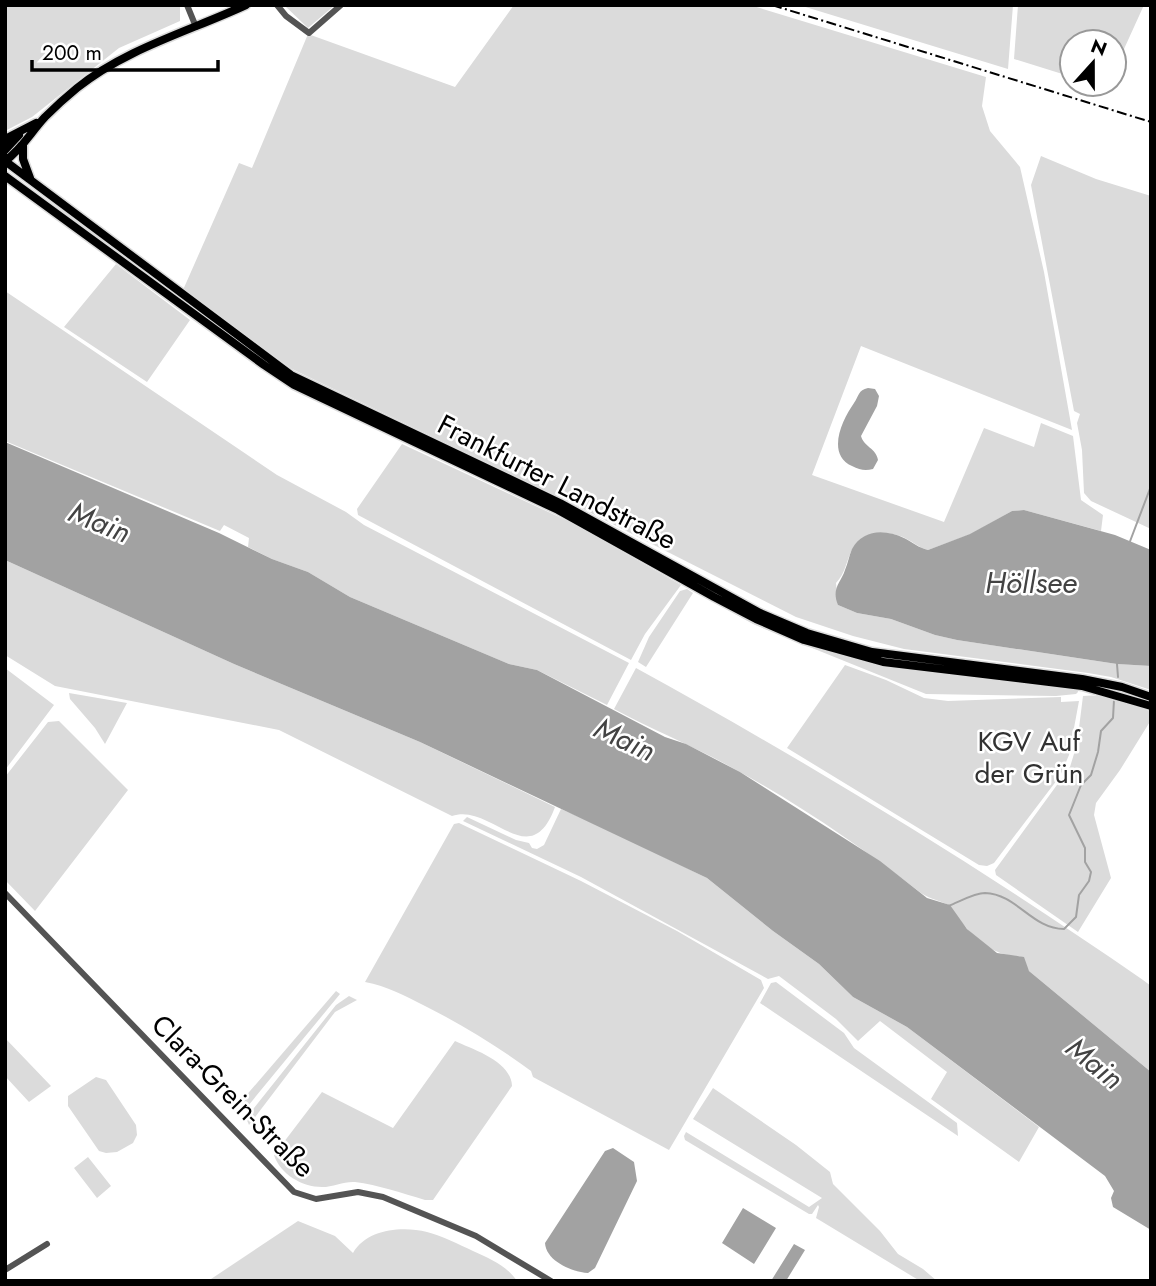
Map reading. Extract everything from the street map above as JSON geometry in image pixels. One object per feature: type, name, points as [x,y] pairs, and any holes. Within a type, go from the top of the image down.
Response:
[{"type":"main road","points":[[5,139],[21,133],[44,118],[100,72],[246,5]]},
{"type":"main road","points":[[5,161],[44,118]]},
{"type":"main road","points":[[5,150],[21,133]]},
{"type":"main road","points":[[23,144],[23,159],[31,180]]},
{"type":"main road","name":"Frankfurter Landstraße","points":[[5,161],[291,375],[560,503],[760,613],[827,640],[872,652],[1082,678],[1151,697]]},
{"type":"main road","name":"Frankfurter Landstraße","points":[[5,176],[294,385],[558,510],[766,624],[804,640],[883,662],[1082,686],[1151,706]]},
{"type":"street","points":[[187,5],[196,27]]},
{"type":"street","points":[[277,5],[286,16],[309,33],[341,5]]},
{"type":"street","name":"Clara-Grein-Straße","points":[[5,893],[294,1192],[316,1199],[358,1192],[383,1197],[476,1236],[551,1281]]},
{"type":"street","points":[[5,1270],[47,1244]]},
{"type":"green space","points":[[5,5],[180,5],[180,21],[119,48],[32,117],[5,131]]},
{"type":"green space","points":[[284,5],[335,5],[308,28]]},
{"type":"green space","points":[[514,5],[750,5],[986,77],[982,106],[990,131],[1020,167],[1044,272],[1072,430],[861,346],[812,475],[944,522],[984,428],[1034,447],[1041,423],[1073,436],[1081,500],[1103,515],[1101,531],[1024,510],[1012,511],[971,534],[928,550],[903,537],[875,533],[863,538],[853,548],[836,583],[838,605],[857,613],[891,619],[957,640],[1117,664],[1151,666],[1151,690],[1111,677],[1088,673],[904,649],[796,617],[579,507],[292,369],[183,290],[239,163],[252,168],[308,34],[455,87]]},
{"type":"green space","points":[[799,5],[1013,5],[1008,69]]},
{"type":"green space","points":[[1018,5],[1144,5],[1128,40],[1128,28],[1058,28],[1058,73],[1014,59]]},
{"type":"green space","points":[[1041,156],[1096,179],[1151,196],[1151,529],[1091,501],[1084,493],[1082,450],[1077,423],[1080,414],[1074,411],[1031,185]]},
{"type":"green space","points":[[116,264],[190,320],[147,382],[64,327]]},
{"type":"green space","points":[[5,291],[277,475],[346,512],[364,525],[629,663],[607,705],[537,670],[509,664],[350,597],[308,572],[248,547],[249,538],[224,525],[220,531],[5,441]]},
{"type":"green space","points":[[402,444],[570,522],[681,585],[645,634],[631,660],[358,515],[357,509]]},
{"type":"green space","points":[[5,560],[234,664],[420,742],[555,807],[545,826],[534,835],[522,836],[467,814],[452,816],[279,730],[55,686],[5,655]]},
{"type":"green space","points":[[687,589],[693,593],[646,667],[638,662],[649,637],[680,591]]},
{"type":"green space","points":[[694,591],[755,621],[917,670],[1077,688],[1078,692],[1056,696],[926,694],[753,624]]},
{"type":"green space","name":"KGV Auf der Grün","points":[[845,665],[924,698],[948,701],[1061,697],[1061,702],[1079,701],[1069,755],[1060,776],[994,863],[979,865],[787,748]]},
{"type":"green space","points":[[5,668],[54,705],[5,770]]},
{"type":"green space","points":[[636,668],[766,741],[894,818],[1020,897],[1151,986],[1151,1072],[1029,971],[1020,956],[993,950],[978,940],[950,906],[921,893],[832,829],[762,784],[614,709]]},
{"type":"green space","points":[[69,693],[127,703],[105,744],[70,699]]},
{"type":"green space","points":[[1083,696],[1109,697],[1126,702],[1151,712],[1151,720],[1096,803],[1094,815],[1111,878],[1078,932],[996,875],[995,870],[1070,767],[1077,744]]},
{"type":"green space","points":[[59,721],[128,790],[35,911],[5,880],[5,777],[48,722]]},
{"type":"green space","points":[[561,809],[707,878],[819,964],[853,997],[907,1027],[1039,1127],[1019,1162],[931,1099],[947,1072],[880,1021],[858,1041],[836,1019],[779,976],[768,979],[581,877],[463,821],[467,817],[516,840],[529,843],[532,848],[537,849],[544,845]]},
{"type":"green space","points":[[459,823],[581,881],[677,931],[761,980],[764,988],[669,1150],[533,1077],[531,1071],[453,1021],[396,992],[365,982],[454,824]]},
{"type":"green space","points":[[776,982],[844,1033],[854,1048],[957,1123],[958,1136],[760,1003],[771,983]]},
{"type":"green space","points":[[336,991],[340,994],[243,1112],[232,1112]]},
{"type":"green space","points":[[349,996],[357,1000],[335,1012],[249,1125],[246,1118],[336,1005]]},
{"type":"green space","points":[[5,1038],[51,1086],[29,1102],[5,1076]]},
{"type":"green space","points":[[455,1041],[499,1063],[510,1077],[512,1086],[433,1200],[355,1182],[326,1187],[307,1185],[281,1168],[274,1155],[322,1092],[393,1128]]},
{"type":"green space","points":[[96,1077],[106,1080],[136,1125],[137,1135],[133,1143],[117,1152],[99,1151],[68,1106],[68,1096]]},
{"type":"green space","points":[[713,1088],[796,1145],[830,1172],[833,1184],[880,1231],[898,1254],[937,1281],[920,1281],[816,1218],[818,1205],[812,1214],[809,1214],[685,1140],[686,1132],[809,1207],[822,1198],[693,1119]]},
{"type":"green space","points":[[88,1157],[111,1186],[97,1198],[74,1168]]},
{"type":"green space","points":[[298,1221],[335,1236],[353,1253],[367,1239],[386,1231],[407,1229],[427,1232],[491,1260],[508,1271],[517,1281],[208,1281]]},
{"type":"water","points":[[868,388],[875,389],[879,396],[877,406],[861,436],[878,460],[873,469],[865,470],[844,461],[838,445],[845,418],[860,392]]},
{"type":"water","name":"Main","points":[[5,442],[219,533],[272,559],[308,572],[350,597],[509,664],[537,670],[665,737],[686,744],[740,772],[880,861],[927,898],[950,905],[967,929],[997,953],[1024,957],[1029,971],[1151,1072],[1151,1230],[1113,1207],[1111,1198],[1114,1191],[1105,1176],[907,1027],[853,997],[819,964],[707,878],[420,742],[234,664],[5,560]]},
{"type":"water","name":"Höllsee","points":[[1024,510],[1115,535],[1151,550],[1151,666],[1117,664],[957,640],[891,619],[857,613],[838,605],[836,590],[852,549],[868,534],[889,533],[928,550],[970,534],[1012,511]]},
{"type":"water","points":[[613,1148],[634,1162],[637,1181],[595,1268],[588,1273],[575,1270],[555,1260],[546,1249],[545,1243],[605,1151]]},
{"type":"water","points":[[743,1208],[776,1228],[754,1264],[722,1243]]},
{"type":"water","points":[[794,1244],[805,1250],[786,1281],[771,1281]]},
{"type":"waterway","points":[[1129,544],[1151,486]]},
{"type":"waterway","points":[[1117,664],[1118,677]]},
{"type":"waterway","points":[[948,906],[985,893],[1006,899],[1043,924],[1053,927],[1064,929],[1076,917],[1079,895],[1089,881],[1091,872],[1085,862],[1085,848],[1069,815],[1081,785],[1091,775],[1101,731],[1113,718],[1114,700]]},
{"type":"railway","points":[[772,5],[1151,122]]}]
